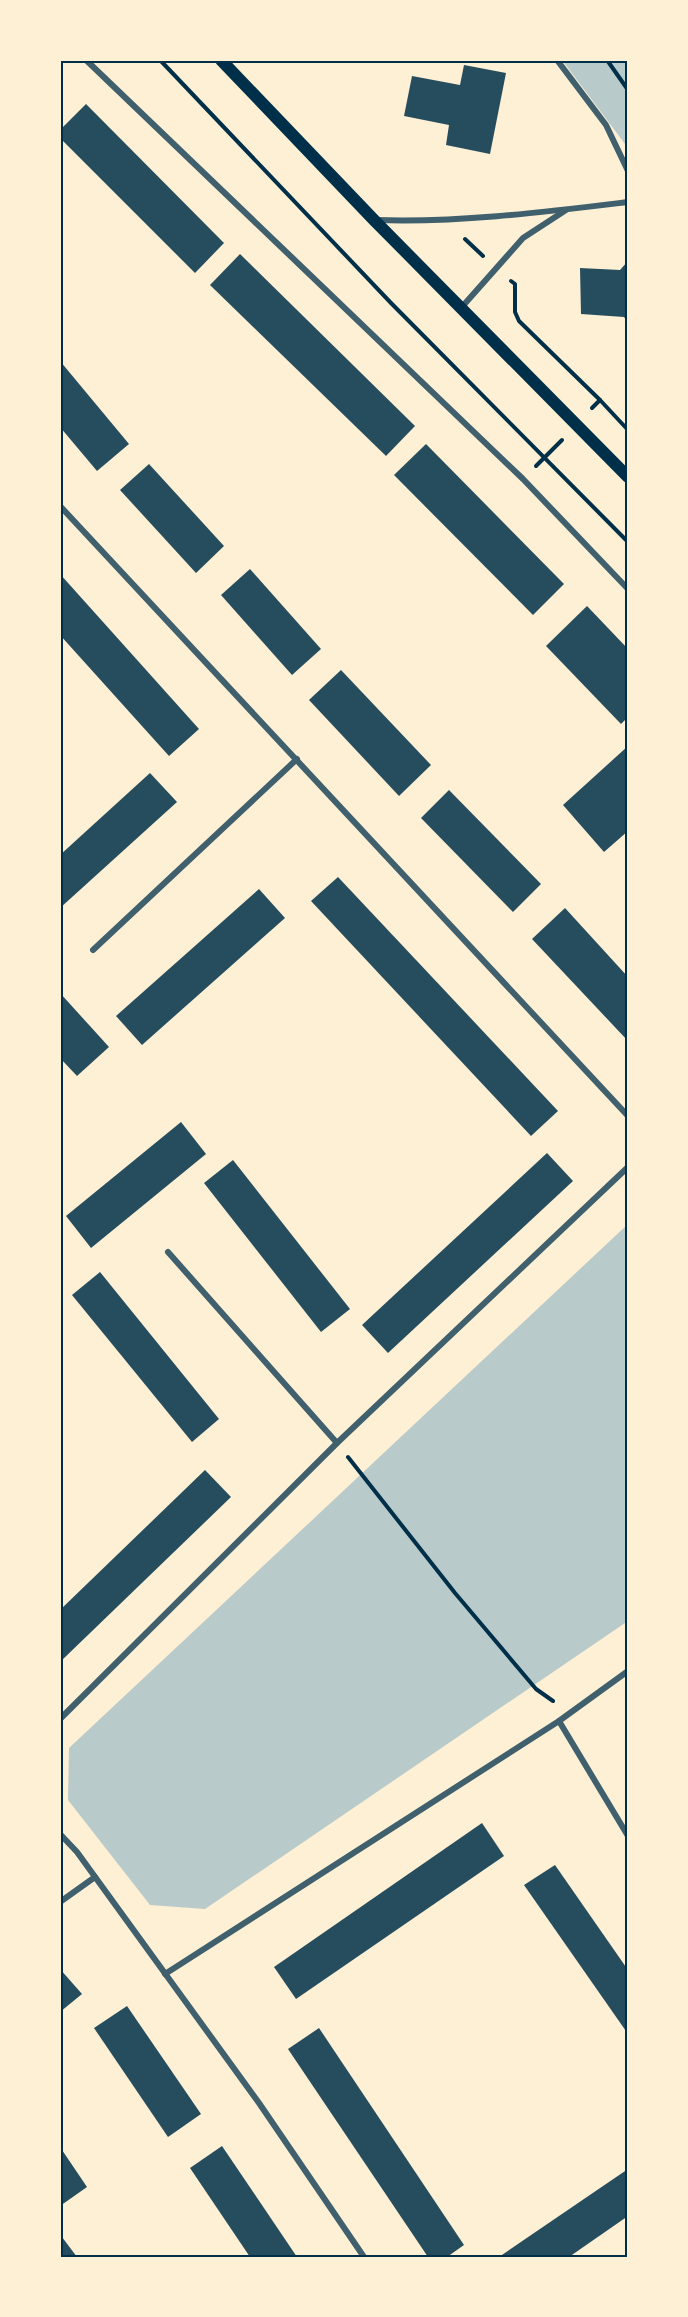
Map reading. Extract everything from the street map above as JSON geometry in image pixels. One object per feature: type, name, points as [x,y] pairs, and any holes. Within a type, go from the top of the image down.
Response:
[{"type":"main road","points":[[221,60],[374,220],[628,477]]},
{"type":"street","points":[[86,60],[523,479],[628,589]]},
{"type":"street","points":[[557,60],[606,125],[628,171]]},
{"type":"street","points":[[374,220],[443,219],[628,202]]},
{"type":"street","points":[[461,308],[523,238],[566,209]]},
{"type":"street","points":[[60,506],[628,1116]]},
{"type":"street","points":[[93,950],[297,759]]},
{"type":"street","points":[[60,1719],[337,1443],[628,1167]]},
{"type":"street","points":[[168,1252],[337,1443]]},
{"type":"street","points":[[165,1974],[559,1721],[628,1671]]},
{"type":"street","points":[[559,1721],[628,1836]]},
{"type":"street","points":[[60,1834],[95,1877],[260,2103],[364,2257]]},
{"type":"street","points":[[60,1902],[95,1877]]},
{"type":"path","points":[[160,60],[390,303],[628,542]]},
{"type":"path","points":[[608,60],[628,90]]},
{"type":"path","points":[[443,219],[515,284],[515,312],[519,321],[600,400]]},
{"type":"path","points":[[337,1443],[455,1593],[536,1689],[572,1712]]},
{"type":"shaded area","points":[[562,60],[628,60],[628,148]]},
{"type":"shaded area","points":[[628,1224],[628,1621],[205,1909],[150,1905],[68,1800],[69,1748]]},
{"type":"building","points":[[464,65],[506,73],[490,154],[446,145],[449,125],[404,116],[412,76],[460,85]]},
{"type":"building","points":[[86,104],[224,243],[195,273],[60,138],[60,130]]},
{"type":"building","points":[[240,254],[415,426],[386,456],[210,285]]},
{"type":"building","points":[[628,261],[628,322],[624,317],[581,314],[580,268],[620,270]]},
{"type":"building","points":[[60,361],[129,444],[97,471],[60,427]]},
{"type":"building","points":[[426,444],[564,584],[533,615],[394,475]]},
{"type":"building","points":[[149,464],[224,546],[196,573],[120,490]]},
{"type":"building","points":[[250,569],[321,649],[292,675],[221,595]]},
{"type":"building","points":[[60,574],[199,729],[169,756],[60,635]]},
{"type":"building","points":[[587,606],[628,649],[628,717],[621,724],[546,646]]},
{"type":"building","points":[[341,670],[431,765],[399,796],[309,700]]},
{"type":"building","points":[[628,746],[628,831],[604,852],[563,805]]},
{"type":"building","points":[[150,773],[177,802],[60,908],[60,855]]},
{"type":"building","points":[[449,790],[541,884],[513,912],[421,818]]},
{"type":"building","points":[[338,877],[558,1111],[531,1136],[311,901]]},
{"type":"building","points":[[259,889],[285,918],[142,1045],[116,1016]]},
{"type":"building","points":[[565,908],[628,977],[628,1041],[532,939]]},
{"type":"building","points":[[60,993],[109,1047],[77,1076],[60,1058]]},
{"type":"building","points":[[181,1122],[206,1154],[91,1248],[66,1216]]},
{"type":"building","points":[[547,1153],[573,1181],[388,1353],[362,1325]]},
{"type":"building","points":[[233,1160],[350,1309],[321,1332],[204,1183]]},
{"type":"building","points":[[100,1272],[219,1419],[192,1442],[72,1295]]},
{"type":"building","points":[[205,1470],[231,1497],[60,1662],[60,1610]]},
{"type":"building","points":[[482,1823],[504,1856],[296,1999],[274,1967]]},
{"type":"building","points":[[555,1865],[628,1970],[628,2034],[524,1885]]},
{"type":"building","points":[[60,1969],[82,1994],[60,2012]]},
{"type":"building","points":[[127,2006],[201,2114],[168,2137],[94,2028]]},
{"type":"building","points":[[319,2028],[464,2245],[447,2257],[428,2257],[288,2049]]},
{"type":"building","points":[[222,2146],[297,2257],[250,2257],[190,2168]]},
{"type":"building","points":[[60,2147],[87,2187],[60,2206]]},
{"type":"building","points":[[628,2169],[628,2216],[569,2257],[499,2257]]},
{"type":"building","points":[[62,2237],[77,2257],[60,2257],[60,2238]]}]
